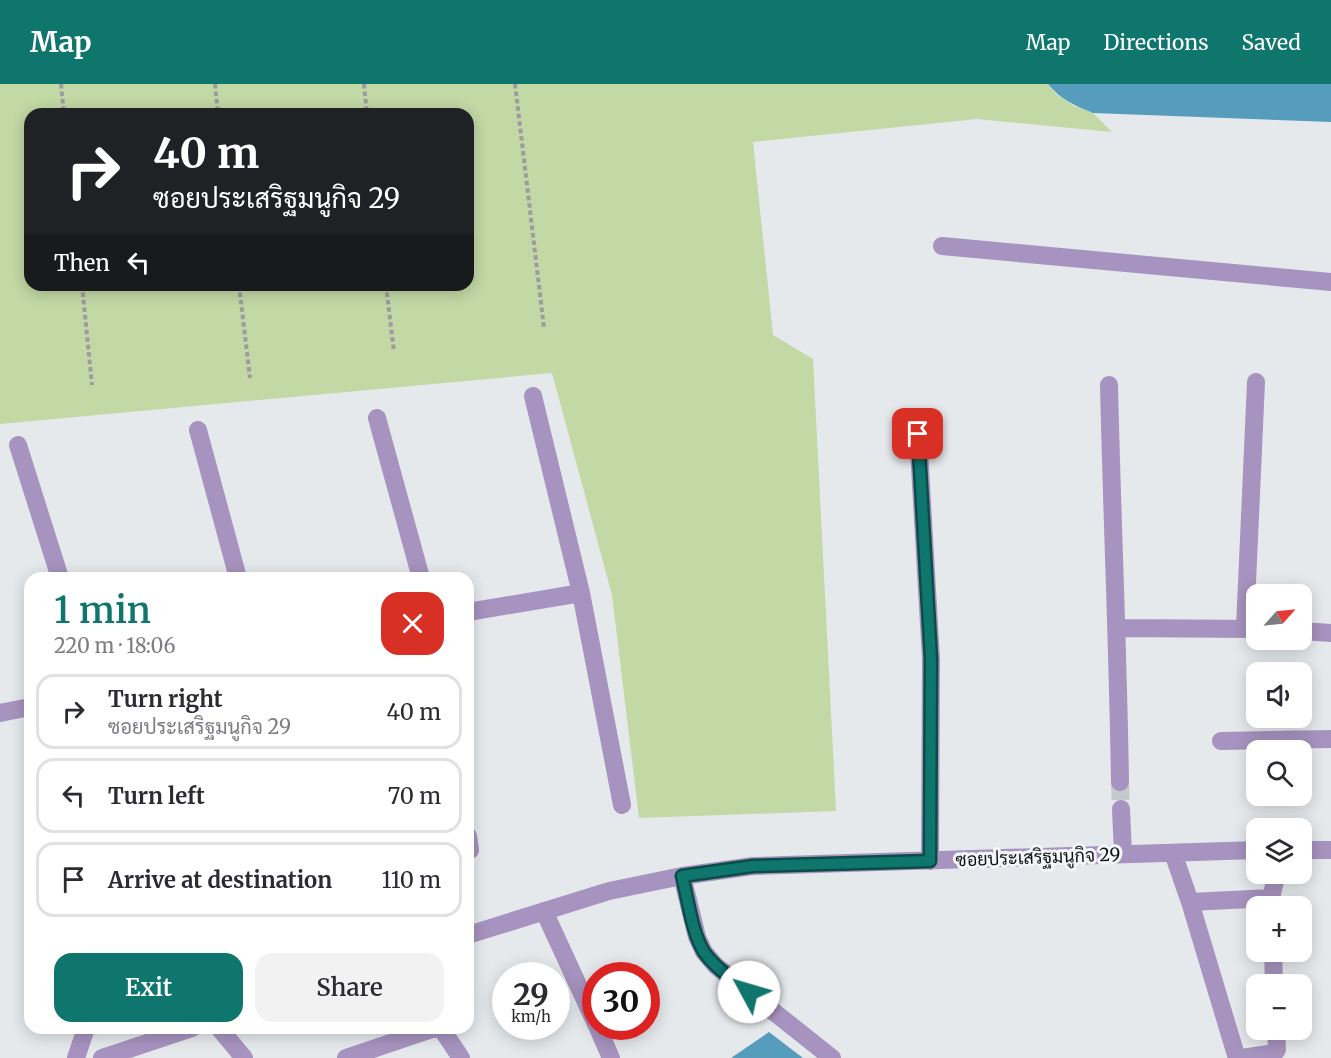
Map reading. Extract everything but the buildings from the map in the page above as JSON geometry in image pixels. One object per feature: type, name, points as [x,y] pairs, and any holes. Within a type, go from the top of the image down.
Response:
[{"type":"street","points":[[942,246],[1331,282]]},
{"type":"street","points":[[1252,584],[1256,382]]},
{"type":"street","points":[[1109,385],[1113,578],[1118,628],[1120,782]]},
{"type":"street","points":[[533,396],[581,593],[622,805]]},
{"type":"street","points":[[378,418],[419,572]]},
{"type":"street","points":[[198,430],[236,572]]},
{"type":"street","points":[[918,434],[931,659],[930,861]]},
{"type":"street","points":[[18,445],[58,572]]},
{"type":"street","points":[[474,611],[581,593]]},
{"type":"street","points":[[1118,628],[1246,628]]},
{"type":"street","points":[[1312,632],[1331,633]]},
{"type":"street","points":[[0,713],[24,708]]},
{"type":"street","points":[[1221,741],[1331,739]]},
{"type":"street","points":[[1121,809],[1122,854]]},
{"type":"street","name":"ซอยประเสริฐมนูกิจ 29","points":[[474,933],[609,891],[682,876],[753,866],[1246,850]]},
{"type":"street","points":[[1312,850],[1331,850]]},
{"type":"street","points":[[1173,853],[1236,1055],[1241,1058],[1274,1053],[1277,1050],[1277,1040]]},
{"type":"street","points":[[682,876],[697,937],[704,952],[716,966],[832,1058]]},
{"type":"street","points":[[1190,902],[1246,902]]},
{"type":"street","points":[[544,910],[582,994]]},
{"type":"street","points":[[76,1058],[84,1034]]},
{"type":"street","points":[[102,1058],[174,1034]]},
{"type":"street","points":[[224,1034],[244,1058]]},
{"type":"street","points":[[346,1058],[417,1034]]},
{"type":"street","points":[[445,1034],[461,1058]]},
{"type":"street","points":[[603,1040],[611,1058]]},
{"type":"path","points":[[61,84],[63,108]]},
{"type":"path","points":[[215,84],[218,108]]},
{"type":"path","points":[[364,84],[366,108]]},
{"type":"path","points":[[515,84],[544,328]]},
{"type":"path","points":[[83,291],[92,385]]},
{"type":"path","points":[[240,291],[250,378]]},
{"type":"path","points":[[387,291],[394,352]]},
{"type":"green space","points":[[0,84],[1048,84],[1056,94],[1074,106],[1093,113],[1112,132],[977,119],[753,142],[773,335],[813,359],[836,811],[639,818],[612,595],[552,373],[0,424]]},
{"type":"water","points":[[1048,84],[1331,84],[1331,122],[1093,113],[1068,102]]},
{"type":"water","points":[[769,1032],[803,1058],[731,1058]]},
{"type":"tunnel","points":[[1120,782],[1121,809]]},
{"type":"route","points":[[749,992],[716,966],[704,952],[697,937],[682,876],[753,866],[930,861],[931,659],[918,434]]}]
